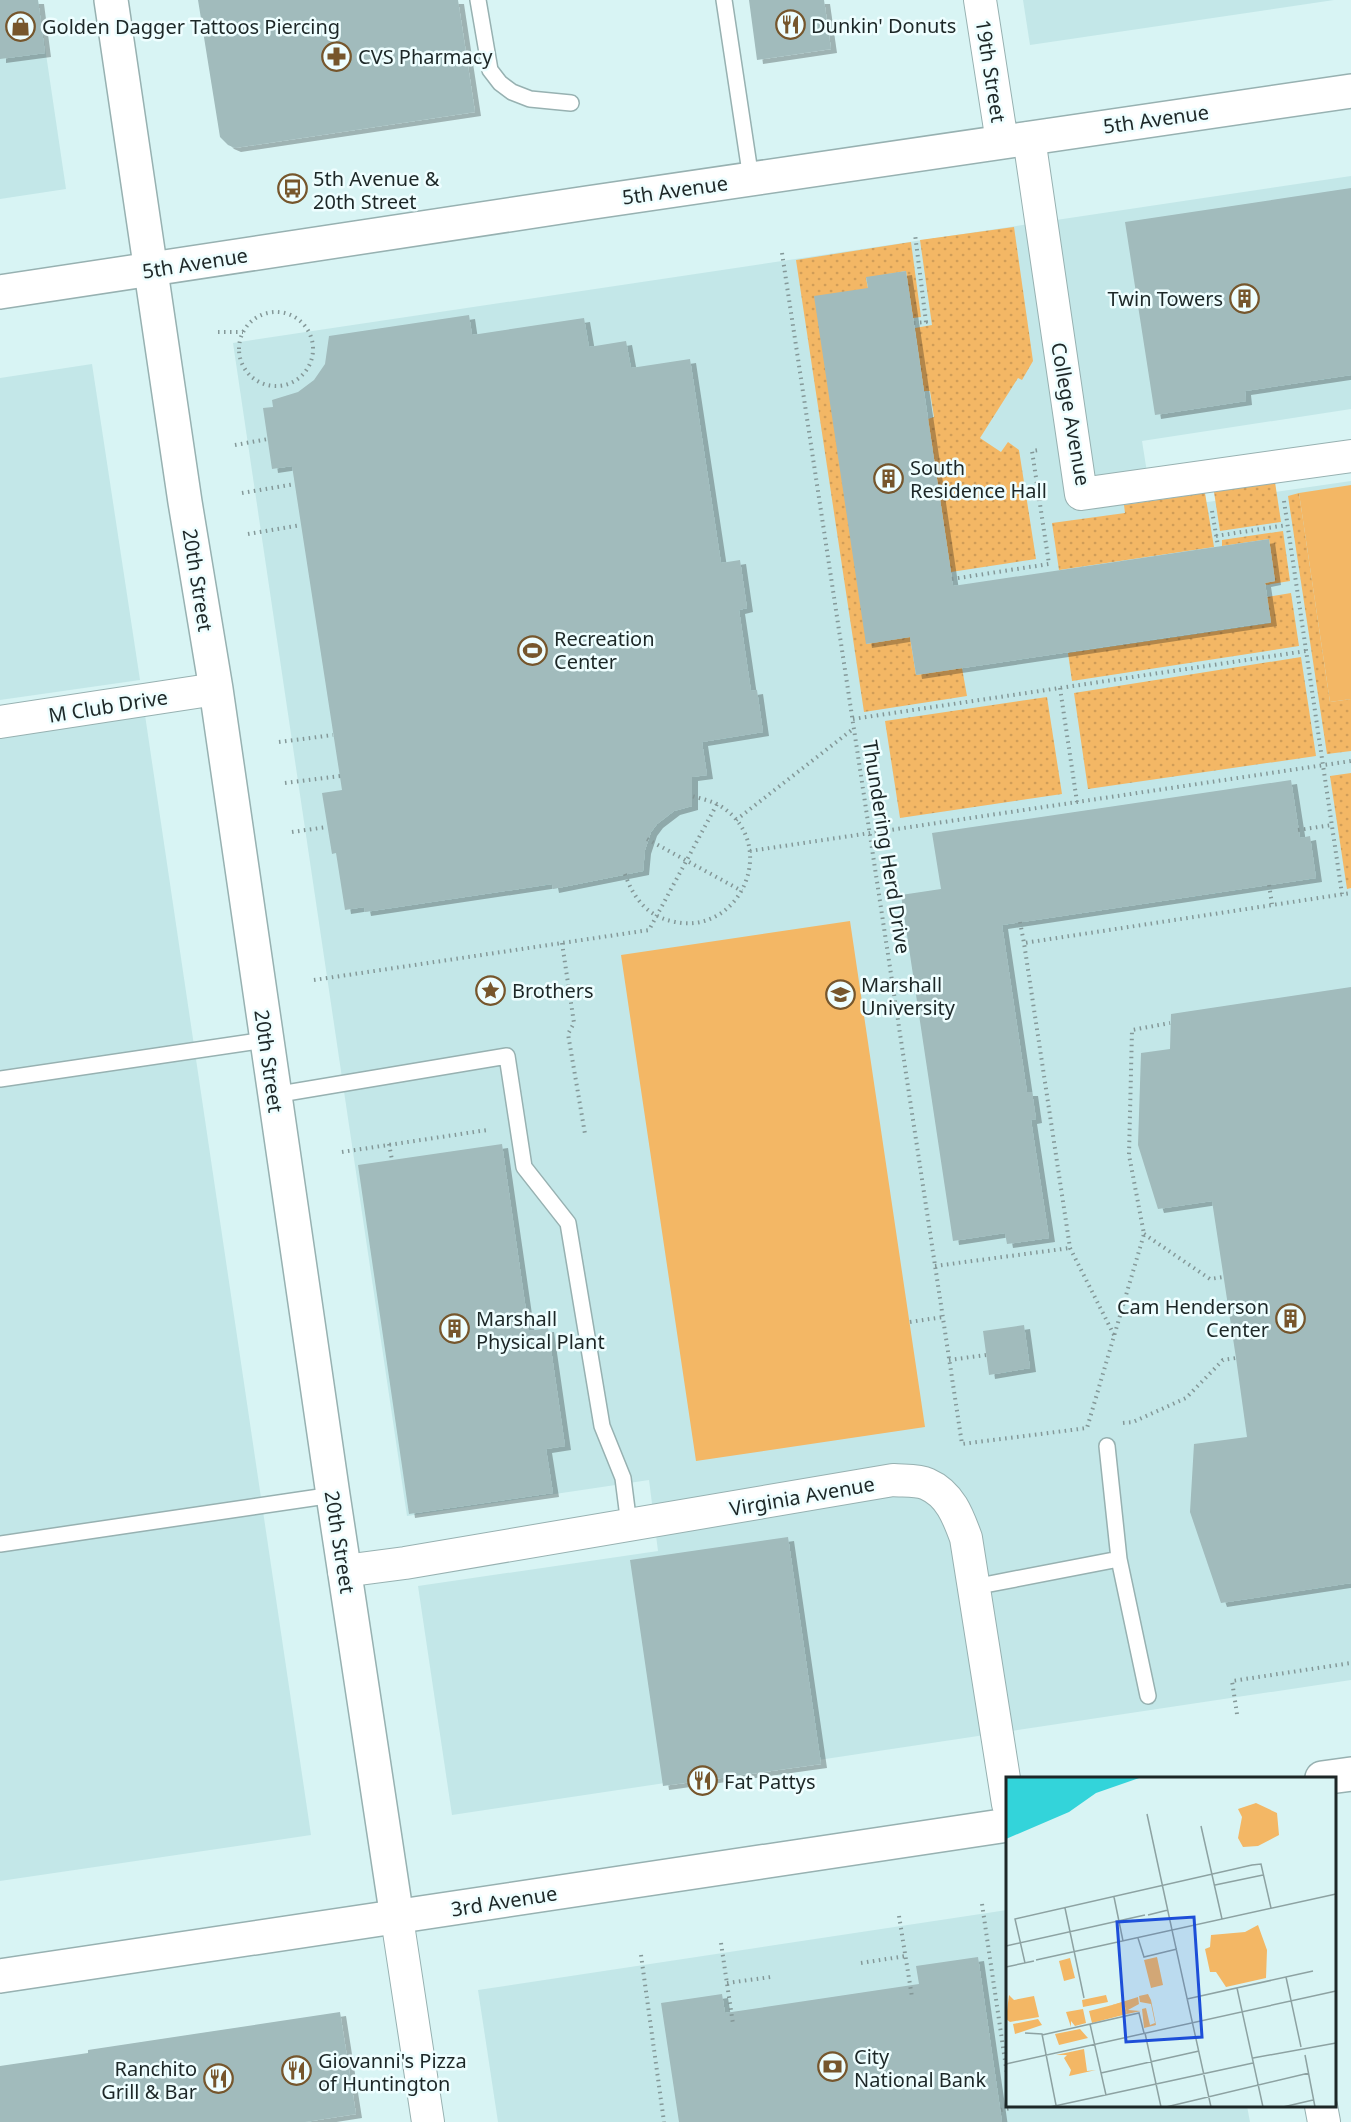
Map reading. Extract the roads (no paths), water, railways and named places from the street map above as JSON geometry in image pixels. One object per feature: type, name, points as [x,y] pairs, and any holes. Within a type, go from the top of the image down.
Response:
[{"type":"main road","name":"20th Street","points":[[111,0],[185,502],[216,689],[265,1040],[397,1917]]},
{"type":"main road","name":"5th Avenue","points":[[0,292],[1351,91]]},
{"type":"main road","points":[[1334,1777],[1351,1774]]},
{"type":"main road","name":"3rd Avenue","points":[[0,1976],[1006,1825]]},
{"type":"street","name":"19th Street","points":[[980,0],[1015,140]]},
{"type":"street","name":"College Avenue","points":[[1015,140],[1081,494],[1351,456]]},
{"type":"street","name":"M Club Drive","points":[[0,722],[216,689]]},
{"type":"street","name":"Virginia Avenue","points":[[344,1570],[405,1563],[894,1480],[926,1483],[943,1495],[957,1513],[966,1538],[1006,1791]]},
{"type":"street","name":"20th Street","points":[[397,1917],[428,2122]]},
{"type":"street","points":[[1321,2107],[1324,2122]]},
{"type":"lane","points":[[478,0],[490,70],[500,83],[512,92],[530,99],[571,103]]},
{"type":"lane","points":[[724,0],[751,179]]},
{"type":"lane","points":[[0,1079],[265,1040]]},
{"type":"lane","points":[[274,1095],[507,1056],[524,1167],[568,1223],[602,1426],[623,1478],[630,1525]]},
{"type":"lane","points":[[1107,1446],[1119,1560],[1148,1696]]},
{"type":"lane","points":[[0,1544],[333,1495]]},
{"type":"lane","points":[[974,1587],[1119,1560]]},
{"type":"place","name":"Dunkin' Donuts","points":[[790,25]]},
{"type":"place","name":"Golden Dagger Tattoos Piercing","points":[[21,26]]},
{"type":"place","name":"CVS Pharmacy","points":[[337,56]]},
{"type":"place","name":"5th Avenue & 20th Street","points":[[292,189]]},
{"type":"place","name":"Twin Towers","points":[[1244,298]]},
{"type":"place","name":"South Residence Hall","points":[[889,479]]},
{"type":"place","name":"Recreation Center","points":[[533,650]]},
{"type":"place","name":"Brothers","points":[[491,990]]},
{"type":"place","name":"Marshall University","points":[[840,995]]},
{"type":"place","name":"Cam Henderson Center","points":[[1290,1318]]},
{"type":"place","name":"Marshall Physical Plant","points":[[455,1329]]},
{"type":"place","name":"Fat Pattys","points":[[703,1781]]},
{"type":"place","name":"City National Bank","points":[[833,2067]]},
{"type":"place","name":"Giovanni's Pizza of Huntington","points":[[297,2071]]},
{"type":"place","name":"Ranchito Grill & Bar","points":[[218,2079]]}]
